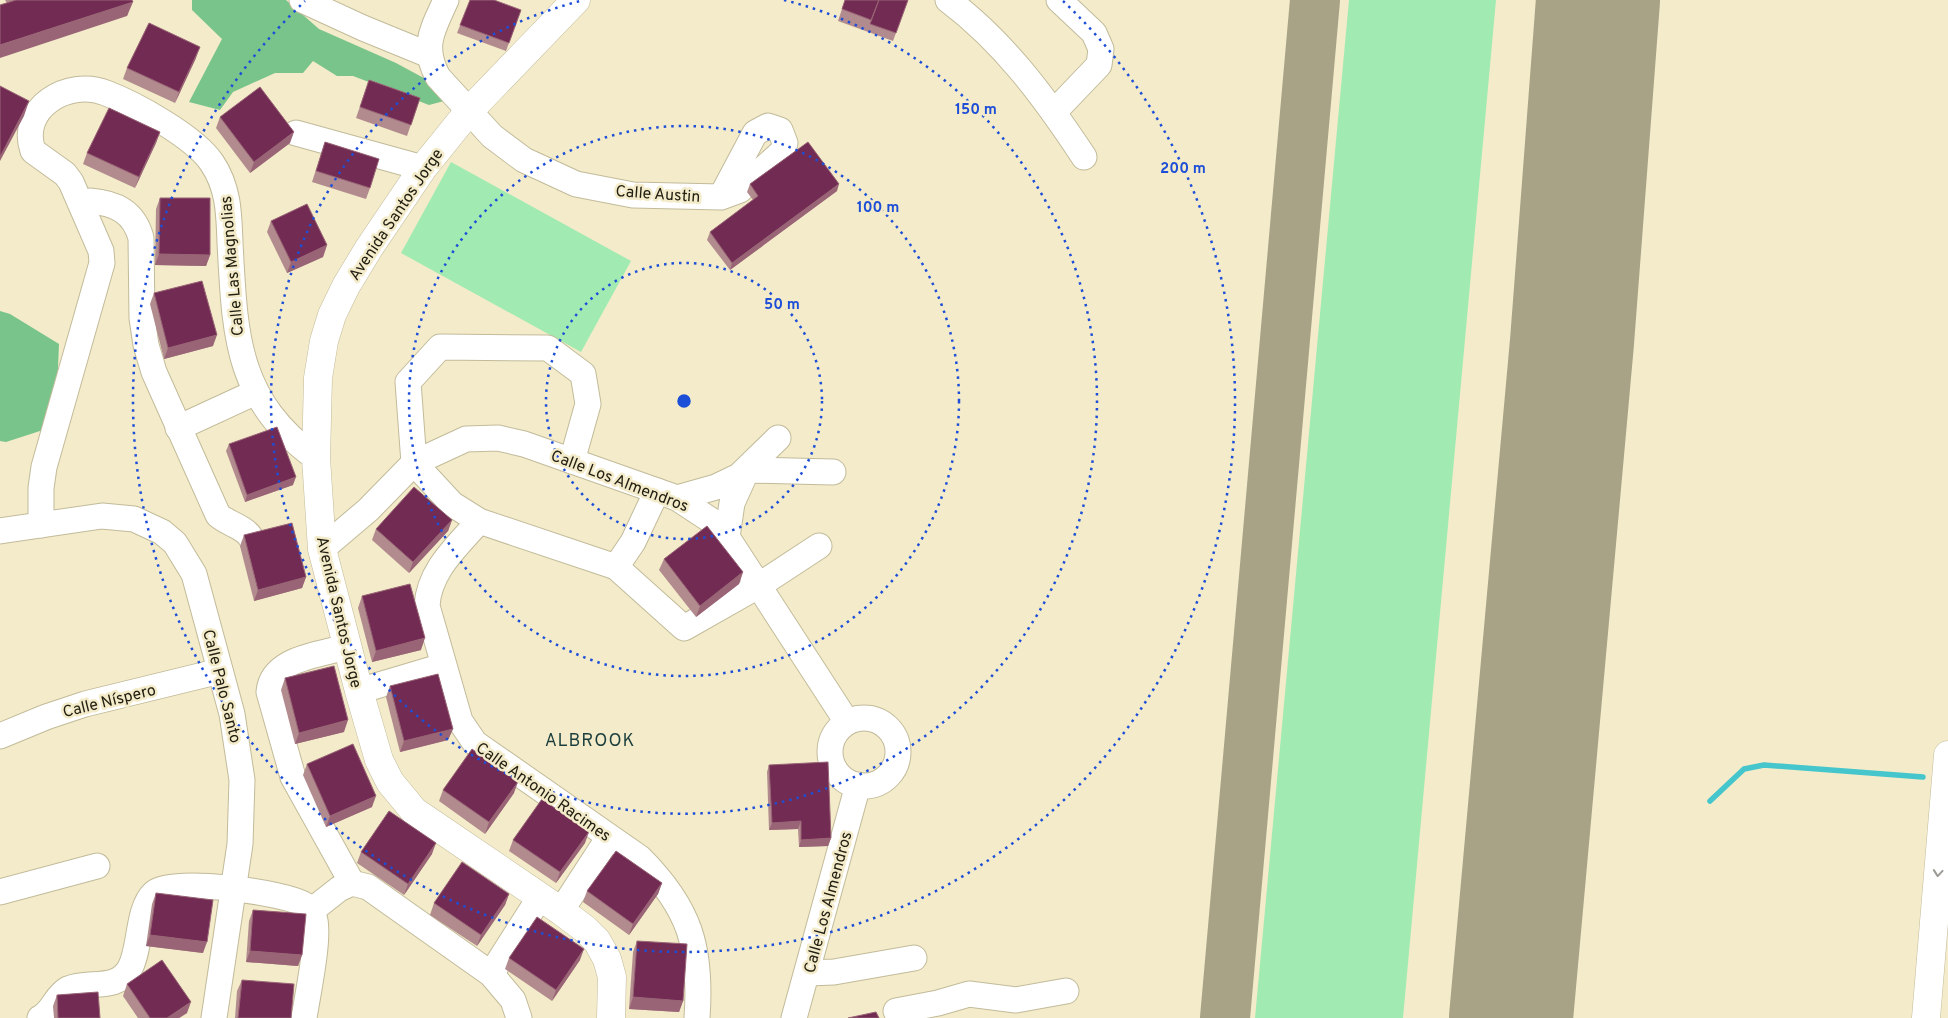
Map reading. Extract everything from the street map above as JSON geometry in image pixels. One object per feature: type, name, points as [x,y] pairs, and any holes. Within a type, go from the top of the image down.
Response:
[{"type":"main road","name":"Avenida Santos Jorge","points":[[576,0],[469,111],[423,168],[369,248],[332,315],[324,341],[318,378],[316,458],[322,549],[346,648],[380,760],[390,782],[403,800],[432,824],[585,928],[597,941],[607,959],[612,977],[610,1018]]},
{"type":"main road","points":[[1926,1018],[1945,824],[1948,755]]},
{"type":"street","points":[[319,3],[363,28],[429,55],[432,30],[446,0]]},
{"type":"street","points":[[948,0],[1004,48],[1054,112],[1084,157]]},
{"type":"street","points":[[1054,112],[1099,65],[1102,48],[1094,33],[1059,0]]},
{"type":"street","name":"Calle Austin","points":[[429,55],[438,77],[492,136],[524,160],[576,184],[632,195],[721,196]]},
{"type":"street","name":"Calle Las Magnolias","points":[[41,525],[41,488],[44,467],[102,263],[101,251],[71,182],[65,174],[33,151],[30,141],[31,124],[36,114],[57,95],[74,89],[104,92],[181,133],[194,142],[213,164],[224,185],[229,210],[235,328],[242,360],[256,392],[292,442],[316,458]]},
{"type":"street","points":[[296,133],[423,168]]},
{"type":"street","points":[[90,201],[105,202],[118,207],[130,216],[138,227],[141,238],[142,318],[146,345],[154,372],[218,515],[225,521],[247,532],[253,542]]},
{"type":"street","points":[[572,460],[588,404],[583,374],[548,348],[440,347],[408,382],[414,463],[452,504],[479,521],[616,567],[684,628],[758,586],[819,546]]},
{"type":"street","points":[[178,428],[256,392]]},
{"type":"street","name":"Calle Los Almendros","points":[[322,549],[368,510],[414,463],[466,439],[498,438],[524,444],[667,494],[712,521],[727,537],[847,722]]},
{"type":"street","points":[[616,567],[635,537],[667,494],[722,485],[747,470],[778,438]]},
{"type":"street","points":[[747,470],[833,472]]},
{"type":"street","points":[[727,537],[732,502],[747,470]]},
{"type":"street","name":"Calle Palo Santo","points":[[0,531],[102,516],[119,516],[149,524],[175,543],[194,574],[236,732],[242,780],[241,828],[214,1018]]},
{"type":"street","name":"Calle Antonio Racimes","points":[[479,521],[435,573],[428,589],[427,606],[460,720],[475,743],[640,858],[661,879],[680,906],[692,936],[700,981],[698,1018]]},
{"type":"street","points":[[346,648],[281,668],[271,678],[269,692],[293,778],[352,884]]},
{"type":"street","points":[[359,691],[443,666]]},
{"type":"street","name":"Calle Níspero","points":[[0,736],[46,717],[85,704],[220,671]]},
{"type":"street","points":[[858,718],[870,718],[881,722],[890,730],[896,740],[898,751],[896,763],[890,773],[881,781],[870,785],[858,785],[840,776],[830,757],[833,737],[847,722],[858,718]]},
{"type":"street","name":"Calle Los Almendros","points":[[794,1018],[808,973],[858,785]]},
{"type":"street","points":[[491,974],[609,837]]},
{"type":"street","points":[[0,892],[97,866]]},
{"type":"street","points":[[311,911],[339,889],[352,884],[368,887],[491,974],[513,1000],[519,1018]]},
{"type":"street","points":[[29,1018],[48,1014],[58,996],[68,989],[112,983],[125,976],[132,964],[147,905],[153,894],[160,889],[177,886],[233,889],[298,902],[311,911],[316,928],[304,1018]]},
{"type":"street","points":[[808,973],[834,972],[914,958]]},
{"type":"street","points":[[896,1011],[938,1003],[969,994],[994,1007],[1016,1000],[1066,991]]},
{"type":"green space","points":[[192,0],[286,0],[319,29],[396,63],[459,97],[429,105],[353,76],[337,76],[313,61],[303,73],[275,73],[233,92],[220,110],[189,102],[222,39],[192,10]]},
{"type":"green space","points":[[1349,0],[1496,0],[1403,1018],[1255,1018]]},
{"type":"green space","points":[[451,162],[631,261],[581,352],[401,253]]},
{"type":"green space","points":[[0,311],[10,314],[59,344],[57,391],[43,430],[6,442],[0,441]]},
{"type":"building","points":[[16,0],[132,0],[133,2],[0,45],[0,5]]},
{"type":"building","points":[[470,0],[494,0],[521,10],[509,43],[460,25]]},
{"type":"building","points":[[845,0],[879,0],[871,20],[842,9]]},
{"type":"building","points":[[879,0],[908,0],[896,33],[870,24]]},
{"type":"building","points":[[149,23],[200,47],[179,92],[127,68]]},
{"type":"building","points":[[369,80],[420,98],[411,125],[360,107]]},
{"type":"building","points":[[0,86],[29,101],[0,157]]},
{"type":"building","points":[[260,87],[294,132],[254,162],[220,117]]},
{"type":"building","points":[[109,108],[160,132],[139,177],[87,153]]},
{"type":"building","points":[[325,142],[379,159],[370,188],[316,171]]},
{"type":"building","points":[[808,142],[839,184],[732,263],[710,232],[758,196],[750,184]]},
{"type":"building","points":[[160,198],[210,198],[210,255],[159,254]]},
{"type":"building","points":[[307,204],[327,245],[291,262],[271,221]]},
{"type":"building","points":[[202,281],[217,335],[168,348],[154,293]]},
{"type":"building","points":[[277,427],[296,477],[247,495],[229,444]]},
{"type":"building","points":[[414,487],[452,520],[413,562],[376,529]]},
{"type":"building","points":[[292,523],[306,577],[258,590],[244,535]]},
{"type":"building","points":[[707,526],[743,572],[700,606],[664,559]]},
{"type":"building","points":[[410,584],[425,638],[376,651],[362,596]]},
{"type":"building","points":[[334,666],[348,720],[299,733],[285,678]]},
{"type":"building","points":[[438,674],[453,729],[404,741],[390,686]]},
{"type":"building","points":[[353,744],[376,796],[330,816],[307,764]]},
{"type":"building","points":[[472,749],[518,782],[489,822],[443,790]]},
{"type":"building","points":[[828,762],[831,838],[801,840],[801,821],[772,823],[769,765]]},
{"type":"building","points":[[542,799],[589,832],[560,872],[513,840]]},
{"type":"building","points":[[389,811],[436,843],[408,884],[361,852]]},
{"type":"building","points":[[616,851],[662,883],[633,924],[587,891]]},
{"type":"building","points":[[462,862],[509,894],[481,935],[434,903]]},
{"type":"building","points":[[156,893],[213,900],[207,942],[150,935]]},
{"type":"building","points":[[253,910],[306,914],[302,955],[250,951]]},
{"type":"building","points":[[537,917],[584,949],[556,990],[509,958]]},
{"type":"building","points":[[637,941],[687,944],[683,1001],[633,997]]},
{"type":"building","points":[[162,960],[191,1002],[167,1018],[150,1018],[127,984]]},
{"type":"building","points":[[242,980],[294,984],[291,1018],[238,1018]]},
{"type":"building","points":[[98,992],[100,1018],[58,1018],[57,995]]},
{"type":"building","points":[[876,1012],[879,1018],[848,1018]]},
{"type":"waterway","points":[[1710,801],[1744,769],[1764,765],[1923,777]]},
{"type":"taxiway","points":[[1225,1018],[1315,0]]},
{"type":"runway","points":[[1511,1018],[1572,342],[1598,0]]},
{"type":"district","name":"ALBROOK","points":[[590,740]]}]
